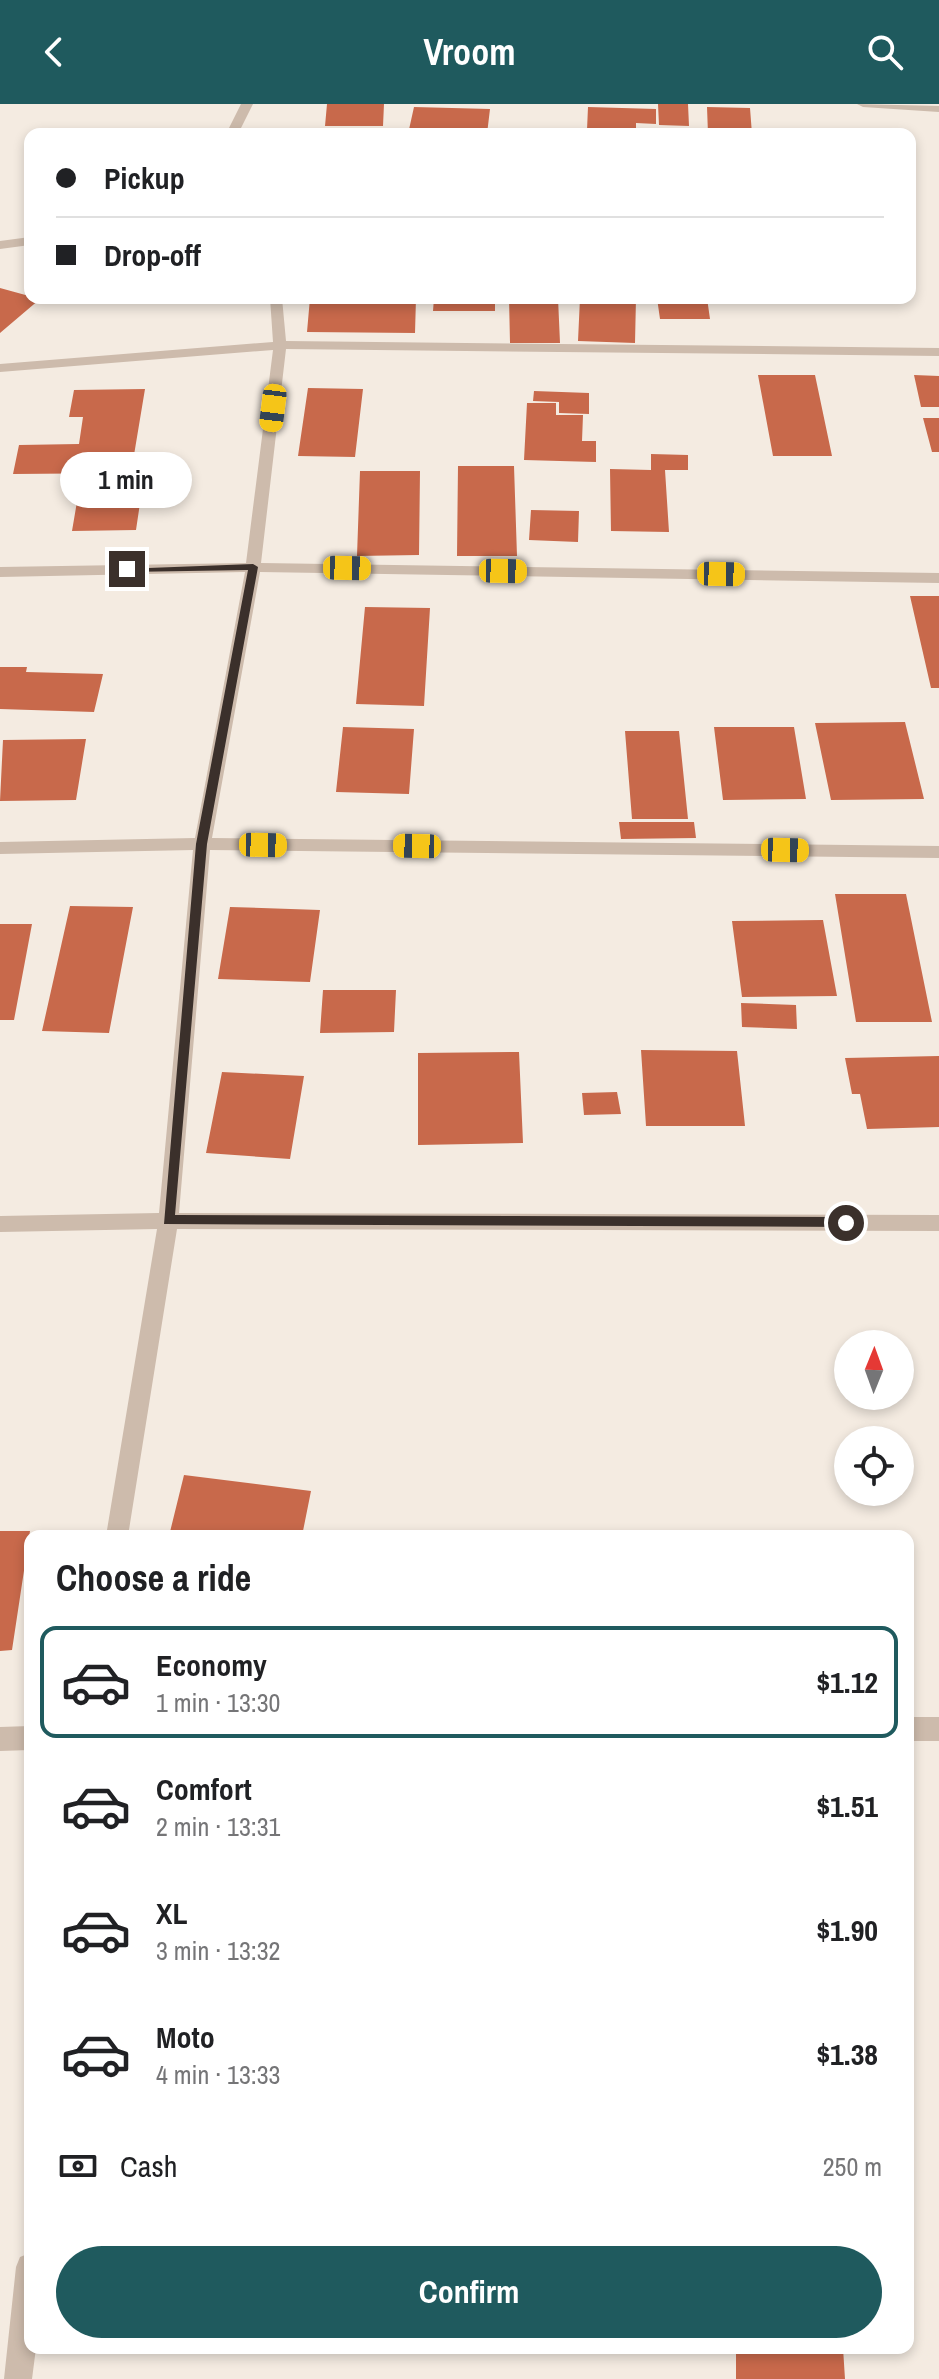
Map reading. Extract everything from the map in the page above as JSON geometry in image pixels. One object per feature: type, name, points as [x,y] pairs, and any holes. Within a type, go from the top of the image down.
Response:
[{"type":"street","points":[[235,128],[247,104]]},
{"type":"street","points":[[863,104],[939,109]]},
{"type":"street","points":[[0,245],[24,242]]},
{"type":"street","points":[[118,1530],[168,1221],[202,844],[253,567],[280,345],[277,304]]},
{"type":"street","points":[[0,368],[280,345],[939,352]]},
{"type":"street","points":[[0,572],[253,567],[939,578]]},
{"type":"street","points":[[0,848],[202,844],[939,852]]},
{"type":"street","points":[[0,1224],[168,1221],[939,1223]]},
{"type":"street","points":[[914,1729],[939,1729]]},
{"type":"street","points":[[0,1739],[24,1738]]},
{"type":"street","points":[[18,2379],[24,2323]]},
{"type":"building","points":[[327,104],[384,104],[383,126],[325,126]]},
{"type":"building","points":[[658,104],[688,104],[689,126],[659,125]]},
{"type":"building","points":[[414,107],[490,109],[488,128],[409,128]]},
{"type":"building","points":[[588,107],[656,109],[656,124],[636,123],[636,128],[587,128]]},
{"type":"building","points":[[707,107],[750,108],[752,128],[708,128]]},
{"type":"building","points":[[0,288],[24,295],[24,304],[34,304],[0,333]]},
{"type":"building","points":[[309,304],[416,304],[415,333],[307,332]]},
{"type":"building","points":[[434,304],[495,304],[495,311],[433,311]]},
{"type":"building","points":[[509,304],[558,304],[560,343],[510,343]]},
{"type":"building","points":[[580,304],[636,304],[635,343],[578,341]]},
{"type":"building","points":[[658,304],[708,304],[710,319],[660,319]]},
{"type":"building","points":[[758,375],[815,375],[832,456],[773,456]]},
{"type":"building","points":[[914,375],[939,376],[939,407],[921,407]]},
{"type":"building","points":[[308,388],[363,389],[355,457],[298,456]]},
{"type":"building","points":[[145,389],[131,473],[13,474],[19,445],[79,444],[83,417],[69,417],[74,390]]},
{"type":"building","points":[[534,391],[589,393],[589,414],[559,413],[559,402],[533,401]]},
{"type":"building","points":[[527,403],[556,403],[556,415],[583,415],[582,441],[596,441],[596,462],[524,460]]},
{"type":"building","points":[[923,418],[939,418],[939,452],[932,452]]},
{"type":"building","points":[[651,454],[688,455],[688,470],[665,470],[669,532],[611,531],[610,469],[651,470]]},
{"type":"building","points":[[458,466],[514,466],[517,556],[457,556]]},
{"type":"building","points":[[360,471],[420,471],[419,555],[357,556]]},
{"type":"building","points":[[143,483],[136,530],[72,531],[80,484]]},
{"type":"building","points":[[531,510],[579,511],[578,542],[529,540]]},
{"type":"building","points":[[910,596],[939,596],[939,688],[931,688]]},
{"type":"building","points":[[365,607],[430,608],[424,706],[356,704]]},
{"type":"building","points":[[0,667],[27,667],[26,672],[103,674],[94,712],[0,709]]},
{"type":"building","points":[[905,722],[924,799],[831,800],[815,723]]},
{"type":"building","points":[[343,727],[414,729],[409,794],[336,792]]},
{"type":"building","points":[[714,727],[794,727],[806,799],[723,800]]},
{"type":"building","points":[[625,731],[679,731],[688,819],[632,819]]},
{"type":"building","points":[[86,739],[76,800],[0,801],[3,740]]},
{"type":"building","points":[[619,822],[694,822],[696,838],[621,839]]},
{"type":"building","points":[[835,894],[906,894],[932,1022],[856,1022]]},
{"type":"building","points":[[70,906],[133,907],[109,1033],[42,1031]]},
{"type":"building","points":[[230,907],[320,910],[310,982],[218,979]]},
{"type":"building","points":[[823,920],[837,996],[742,997],[732,921]]},
{"type":"building","points":[[0,924],[32,924],[14,1020],[0,1020]]},
{"type":"building","points":[[323,990],[396,990],[394,1032],[320,1033]]},
{"type":"building","points":[[741,1003],[796,1005],[797,1029],[742,1027]]},
{"type":"building","points":[[641,1050],[737,1051],[745,1126],[646,1126]]},
{"type":"building","points":[[519,1052],[523,1143],[418,1145],[418,1053]]},
{"type":"building","points":[[939,1056],[939,1127],[867,1129],[860,1094],[852,1094],[845,1058]]},
{"type":"building","points":[[222,1072],[304,1076],[290,1159],[206,1153]]},
{"type":"building","points":[[617,1092],[621,1114],[584,1115],[582,1093]]},
{"type":"building","points":[[184,1475],[311,1491],[303,1530],[170,1530]]},
{"type":"building","points":[[0,1531],[24,1531],[24,1571],[12,1650],[0,1651]]},
{"type":"building","points":[[736,2354],[843,2354],[845,2379],[736,2379]]},
{"type":"route","points":[[127,569],[253,567],[202,844],[168,1221],[846,1223]]}]
